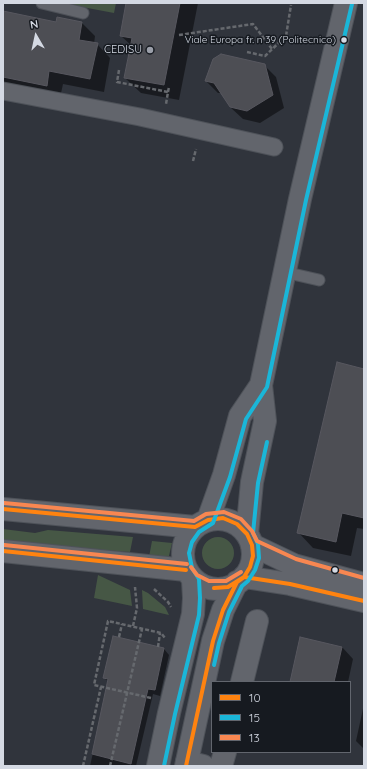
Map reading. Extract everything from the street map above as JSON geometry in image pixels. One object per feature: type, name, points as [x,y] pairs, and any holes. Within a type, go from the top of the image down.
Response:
[{"type":"street","points":[[192,765],[214,641],[223,610],[250,567],[253,556],[250,540],[252,482],[265,421],[261,385],[303,183],[346,3]]},
{"type":"street","points":[[3,91],[140,117],[274,147]]},
{"type":"street","points":[[158,766],[193,614],[194,598],[183,553],[186,538],[201,523],[224,475],[240,416],[261,385]]},
{"type":"street","points":[[3,508],[201,523],[223,518],[237,524],[250,540],[294,565],[364,584]]},
{"type":"street","points":[[3,552],[189,575],[207,587],[228,587],[241,580],[290,584],[364,601]]},
{"type":"street","points":[[242,681],[257,621]]},
{"type":"street","points":[[221,766],[224,753]]},
{"type":"lane","points":[[42,3],[83,13]]},
{"type":"lane","points":[[284,272],[319,280]]},
{"type":"path","points":[[247,52],[265,56],[286,36],[292,5]]},
{"type":"path","points":[[179,35],[253,24],[272,49]]},
{"type":"path","points":[[120,70],[117,82],[168,92]]},
{"type":"path","points":[[162,123],[169,87]]},
{"type":"path","points":[[150,585],[168,602],[173,610]]},
{"type":"path","points":[[133,626],[137,608],[135,586]]},
{"type":"path","points":[[154,699],[94,685],[108,621],[160,633],[168,641]]},
{"type":"path","points":[[119,637],[122,624]]},
{"type":"path","points":[[110,766],[142,629]]},
{"type":"path","points":[[158,647],[160,633]]},
{"type":"path","points":[[83,766],[101,687]]},
{"type":"green space","points":[[61,3],[116,3],[114,13]]},
{"type":"green space","points":[[3,529],[35,533],[48,530],[133,537],[130,552],[47,546],[3,540]]},
{"type":"green space","points":[[215,537],[221,537],[231,544],[234,553],[233,559],[227,566],[221,569],[215,569],[205,562],[202,556],[202,550],[209,540]]},
{"type":"green space","points":[[152,541],[172,543],[168,560],[149,557]]},
{"type":"green space","points":[[98,575],[130,590],[132,606],[94,598]]},
{"type":"green space","points":[[142,590],[165,607],[169,615],[143,609]]},
{"type":"building","name":"CEDISU","points":[[126,3],[180,3],[164,85],[124,78],[132,38],[120,36]]},
{"type":"building","points":[[3,11],[56,22],[57,17],[82,22],[79,40],[98,43],[90,79],[49,71],[47,86],[3,77]]},
{"type":"building","points":[[221,54],[265,64],[273,95],[247,111],[230,107],[214,83],[205,81],[213,59]]},
{"type":"building","points":[[337,362],[364,369],[364,518],[342,513],[336,542],[297,533]]},
{"type":"building","points":[[113,636],[164,648],[155,690],[148,689],[131,764],[92,754],[108,679],[103,678]]},
{"type":"building","points":[[300,637],[342,647],[334,681],[290,681]]},
{"type":"transit line","name":"15","points":[[164,766],[199,615],[199,579],[192,568],[189,553],[192,542],[199,532],[213,523],[230,477],[246,419],[267,387],[306,200],[352,4]]},
{"type":"transit line","name":"15","points":[[214,665],[229,612],[242,586],[248,581],[255,570],[259,558],[258,544],[253,533],[258,483],[267,442]]},
{"type":"transit line","name":"13","points":[[4,503],[194,521],[206,514],[224,512],[241,519],[252,531],[257,541],[296,559],[364,578]]},
{"type":"transit line","name":"10","points":[[3,509],[195,527]]},
{"type":"transit line","name":"10","points":[[195,527],[208,520],[223,518],[237,524],[247,534],[252,545],[253,556],[250,567],[244,577],[228,587],[214,588]]},
{"type":"transit line","name":"13","points":[[4,545],[187,564]]},
{"type":"transit line","name":"10","points":[[3,551],[186,570]]},
{"type":"transit line","name":"13","points":[[191,567],[197,575],[209,581],[226,581],[241,572]]},
{"type":"transit line","name":"10","points":[[244,577],[290,584],[364,601]]},
{"type":"transit line","name":"10","points":[[186,766],[213,641],[223,610],[237,582],[244,577]]},
{"type":"place","name":"Viale Europa fr. n 39 (Politecnico)","points":[[344,40]]},
{"type":"place","name":"CEDISU","points":[[150,50]]}]
